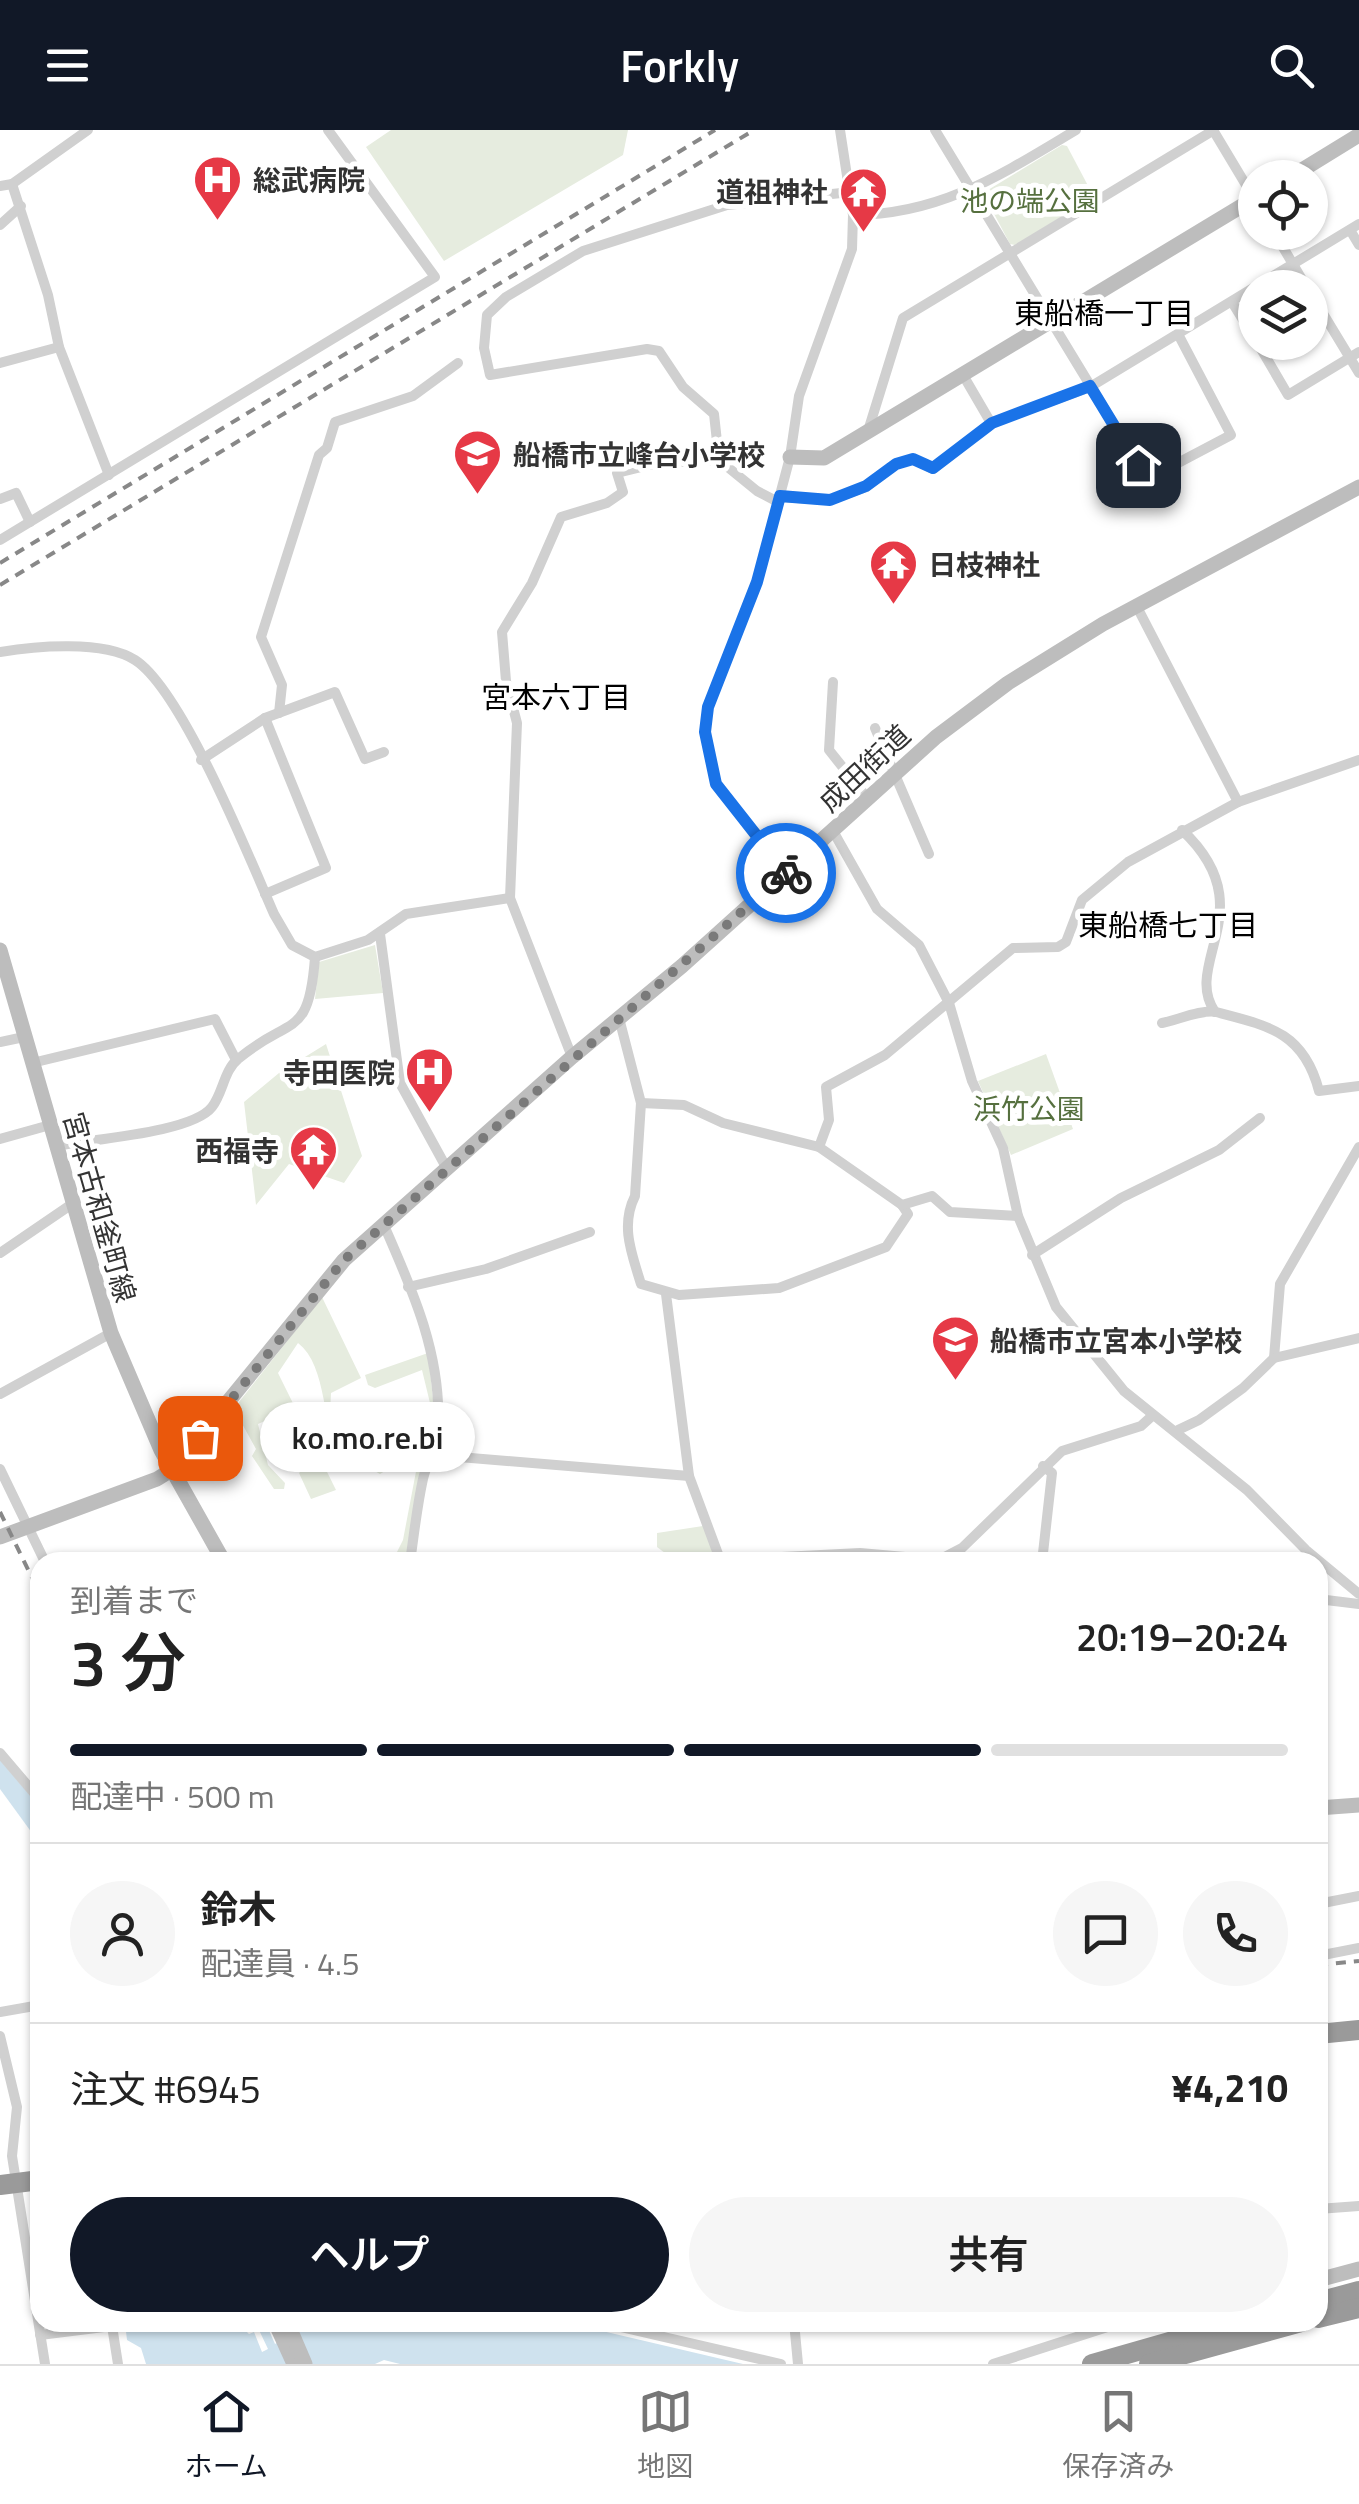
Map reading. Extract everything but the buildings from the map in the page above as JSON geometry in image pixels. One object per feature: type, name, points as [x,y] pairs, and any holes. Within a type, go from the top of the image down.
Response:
[{"type":"highway","points":[[1328,2033],[1359,2030]]},
{"type":"highway","points":[[1328,2299],[1359,2290]]},
{"type":"highway","points":[[1328,2316],[1359,2308]]},
{"type":"highway","points":[[1092,2364],[1205,2332]]},
{"type":"highway","points":[[1149,2364],[1264,2332]]},
{"type":"street","points":[[88,130],[6,185],[20,206],[59,347],[109,475]]},
{"type":"street","points":[[0,540],[435,277],[328,130]]},
{"type":"street","points":[[787,872],[716,784],[705,732],[708,707],[757,582],[790,457],[799,396],[852,249],[851,192],[840,130]]},
{"type":"street","points":[[936,130],[1155,492],[1176,464],[1230,435],[1178,334]]},
{"type":"street","points":[[853,215],[971,193],[1076,130]]},
{"type":"street","points":[[868,431],[903,318],[1213,130],[1238,171]]},
{"type":"street","points":[[1318,160],[1359,135]]},
{"type":"street","points":[[719,460],[714,414],[683,387],[659,350],[490,374],[484,348],[487,315],[506,297],[583,251],[727,205],[851,192]]},
{"type":"street","points":[[0,225],[20,206]]},
{"type":"street","points":[[790,457],[817,461],[1238,209]]},
{"type":"street","points":[[572,1057],[510,898],[517,723],[506,681],[502,632],[532,583],[561,517],[606,503],[623,492],[617,474],[658,463],[719,460],[757,491],[779,499],[830,500],[866,486],[896,464],[913,459],[933,468],[992,423],[1090,386],[1354,227],[1359,245]]},
{"type":"street","points":[[1285,250],[1297,270]]},
{"type":"street","points":[[1232,302],[1238,312]]},
{"type":"street","points":[[1328,317],[1354,355],[1359,373]]},
{"type":"street","points":[[0,363],[59,347]]},
{"type":"street","points":[[1267,360],[1288,395],[1354,355]]},
{"type":"street","points":[[279,713],[282,685],[260,637],[319,455],[327,448],[335,422],[413,396],[458,362]]},
{"type":"street","points":[[963,375],[992,423]]},
{"type":"street","name":"成田街道","points":[[174,1469],[320,1286],[383,1222],[834,831],[936,736],[1008,683],[1136,605],[1359,487]]},
{"type":"street","points":[[0,499],[16,494],[30,522]]},
{"type":"street","points":[[1136,605],[1238,802]]},
{"type":"street","points":[[0,652],[46,644],[114,651],[134,659],[156,677],[180,708],[201,760],[292,945],[315,957],[380,934],[406,914],[510,898]]},
{"type":"street","points":[[833,682],[828,750],[868,799]]},
{"type":"street","points":[[201,760],[266,718],[335,692],[365,759],[384,752]]},
{"type":"street","points":[[265,894],[326,868],[266,718]]},
{"type":"street","points":[[875,728],[929,854]]},
{"type":"street","points":[[819,1147],[829,1120],[826,1086],[885,1056],[909,1031],[949,1004],[1014,948],[1058,947],[1066,942],[1082,900],[1128,862],[1238,802],[1359,760]]},
{"type":"street","points":[[1182,830],[1208,863],[1222,900],[1207,988],[1214,1012]]},
{"type":"street","points":[[834,831],[877,910],[919,945],[949,1004],[972,1081],[1003,1148],[1018,1216],[1056,1307],[1124,1392],[1152,1416],[1178,1430],[1313,1552]]},
{"type":"street","points":[[380,934],[400,1083],[446,1167]]},
{"type":"street","name":"宮本古和釜町線","points":[[0,950],[111,1333],[174,1469],[219,1552]]},
{"type":"street","points":[[56,1146],[193,1122],[212,1108],[236,1060],[296,1025],[312,999],[315,957]]},
{"type":"street","points":[[1162,1023],[1214,1012],[1298,1043],[1306,1053],[1319,1091],[1359,1086]]},
{"type":"street","points":[[619,1018],[641,1103],[635,1196],[628,1209],[627,1236],[641,1284],[666,1294],[779,1288],[886,1247],[908,1214],[902,1205],[819,1147],[723,1123],[684,1105],[641,1103]]},
{"type":"street","points":[[32,1062],[215,1020],[236,1060]]},
{"type":"street","points":[[0,1042],[24,1036]]},
{"type":"street","points":[[1032,1254],[1121,1198],[1219,1150],[1260,1118]]},
{"type":"street","points":[[0,1138],[50,1125]]},
{"type":"street","points":[[1274,1358],[1280,1284],[1359,1146]]},
{"type":"street","points":[[902,1205],[932,1196],[950,1212],[1018,1216]]},
{"type":"street","points":[[0,1253],[72,1204]]},
{"type":"street","points":[[383,1222],[427,1326],[432,1353],[438,1427],[435,1454],[424,1474],[412,1552]]},
{"type":"street","points":[[408,1287],[486,1269],[590,1232]]},
{"type":"street","points":[[666,1294],[690,1476],[718,1552]]},
{"type":"street","points":[[0,1394],[111,1333]]},
{"type":"street","points":[[1178,1430],[1200,1420],[1274,1358],[1359,1338]]},
{"type":"street","points":[[954,1552],[1043,1466],[1070,1446],[1141,1426],[1152,1416]]},
{"type":"street","points":[[435,1454],[690,1476]]},
{"type":"street","points":[[1043,1466],[1052,1474],[1043,1552]]},
{"type":"street","points":[[0,1537],[174,1469]]},
{"type":"street","points":[[0,1470],[40,1552]]},
{"type":"street","points":[[961,1552],[962,1548]]},
{"type":"street","points":[[1328,1566],[1359,1594]]},
{"type":"street","points":[[1328,1600],[1359,1604]]},
{"type":"street","points":[[0,1753],[30,1788]]},
{"type":"street","points":[[1328,1807],[1359,1805]]},
{"type":"street","points":[[1328,1902],[1359,1896]]},
{"type":"street","points":[[1328,1954],[1356,1948],[1351,1934]]},
{"type":"street","points":[[0,2012],[30,2007]]},
{"type":"street","points":[[0,2036],[17,2108],[8,2184],[30,2288]]},
{"type":"street","points":[[1328,2208],[1359,2206]]},
{"type":"street","points":[[1328,2277],[1359,2269]]},
{"type":"street","points":[[39,2332],[45,2364]]},
{"type":"street","points":[[40,2335],[64,2332]]},
{"type":"street","points":[[113,2332],[118,2364]]},
{"type":"street","points":[[280,2332],[294,2364]]},
{"type":"street","points":[[291,2332],[305,2364]]},
{"type":"street","points":[[641,2332],[781,2364]]},
{"type":"street","points":[[795,2332],[798,2364]]},
{"type":"street","points":[[993,2364],[1092,2332]]},
{"type":"green space","points":[[391,130],[628,130],[623,155],[444,261],[366,147]]},
{"type":"green space","name":"池の端公園","points":[[1062,145],[1067,146],[1094,197],[1015,245],[1010,244],[983,193]]},
{"type":"green space","points":[[375,945],[383,993],[315,999],[319,962]]},
{"type":"green space","points":[[326,1044],[362,1156],[344,1183],[289,1164],[256,1205],[244,1102],[279,1073]]},
{"type":"green space","name":"浜竹公園","points":[[1046,1054],[1073,1129],[1011,1155],[978,1081]]},
{"type":"green space","points":[[322,1297],[361,1378],[331,1393],[330,1413],[340,1416],[356,1408],[364,1410],[380,1434],[393,1427],[407,1434],[393,1466],[380,1474],[364,1465],[340,1461],[315,1366],[298,1343],[278,1373],[336,1490],[311,1499],[299,1473],[311,1462],[285,1412],[258,1424],[268,1465],[285,1483],[284,1489],[274,1489],[252,1456],[256,1449],[240,1420],[220,1433],[224,1448],[190,1464]]},
{"type":"green space","points":[[428,1353],[436,1426],[408,1552],[397,1552],[403,1540],[418,1461],[417,1425],[430,1403],[422,1370],[375,1388],[368,1385],[365,1375]]},
{"type":"green space","points":[[703,1526],[714,1552],[664,1552],[657,1547],[657,1533]]},
{"type":"water","points":[[0,1760],[30,1795],[30,1830],[0,1789]]},
{"type":"water","points":[[126,2332],[254,2332],[262,2352],[268,2349],[260,2332],[270,2332],[275,2344],[280,2341],[278,2332],[606,2332],[743,2364],[400,2364],[384,2360],[375,2364],[146,2364],[141,2348],[127,2340]]},
{"type":"railway","points":[[0,563],[715,130]]},
{"type":"railway","points":[[0,585],[754,130]]},
{"type":"railway","points":[[0,1512],[30,1574]]},
{"type":"railway","points":[[1328,1964],[1359,1961]]},
{"type":"way so far","points":[[200,1438],[260,1359],[344,1260],[383,1222],[786,873]]},
{"type":"place","name":"総武病院","points":[[218,222]]},
{"type":"place","name":"道祖神社","points":[[863,234]]},
{"type":"place","name":"船橋市立峰台小学校","points":[[478,496]]},
{"type":"place","name":"日枝神社","points":[[893,606]]},
{"type":"place","name":"寺田医院","points":[[430,1114]]},
{"type":"place","name":"西福寺","points":[[314,1192]]},
{"type":"place","name":"船橋市立宮本小学校","points":[[955,1382]]},
{"type":"place","name":"ko.mo.re.bi","points":[[200,1438]]},
{"type":"district","name":"東船橋一丁目","points":[[1104,313]]},
{"type":"district","name":"宮本六丁目","points":[[556,697]]},
{"type":"district","name":"東船橋七丁目","points":[[1168,925]]},
{"type":"route","points":[[786,873],[716,784],[705,732],[708,707],[757,582],[780,496],[830,500],[866,486],[896,464],[913,459],[933,468],[992,423],[1090,386],[1138,465]]}]
